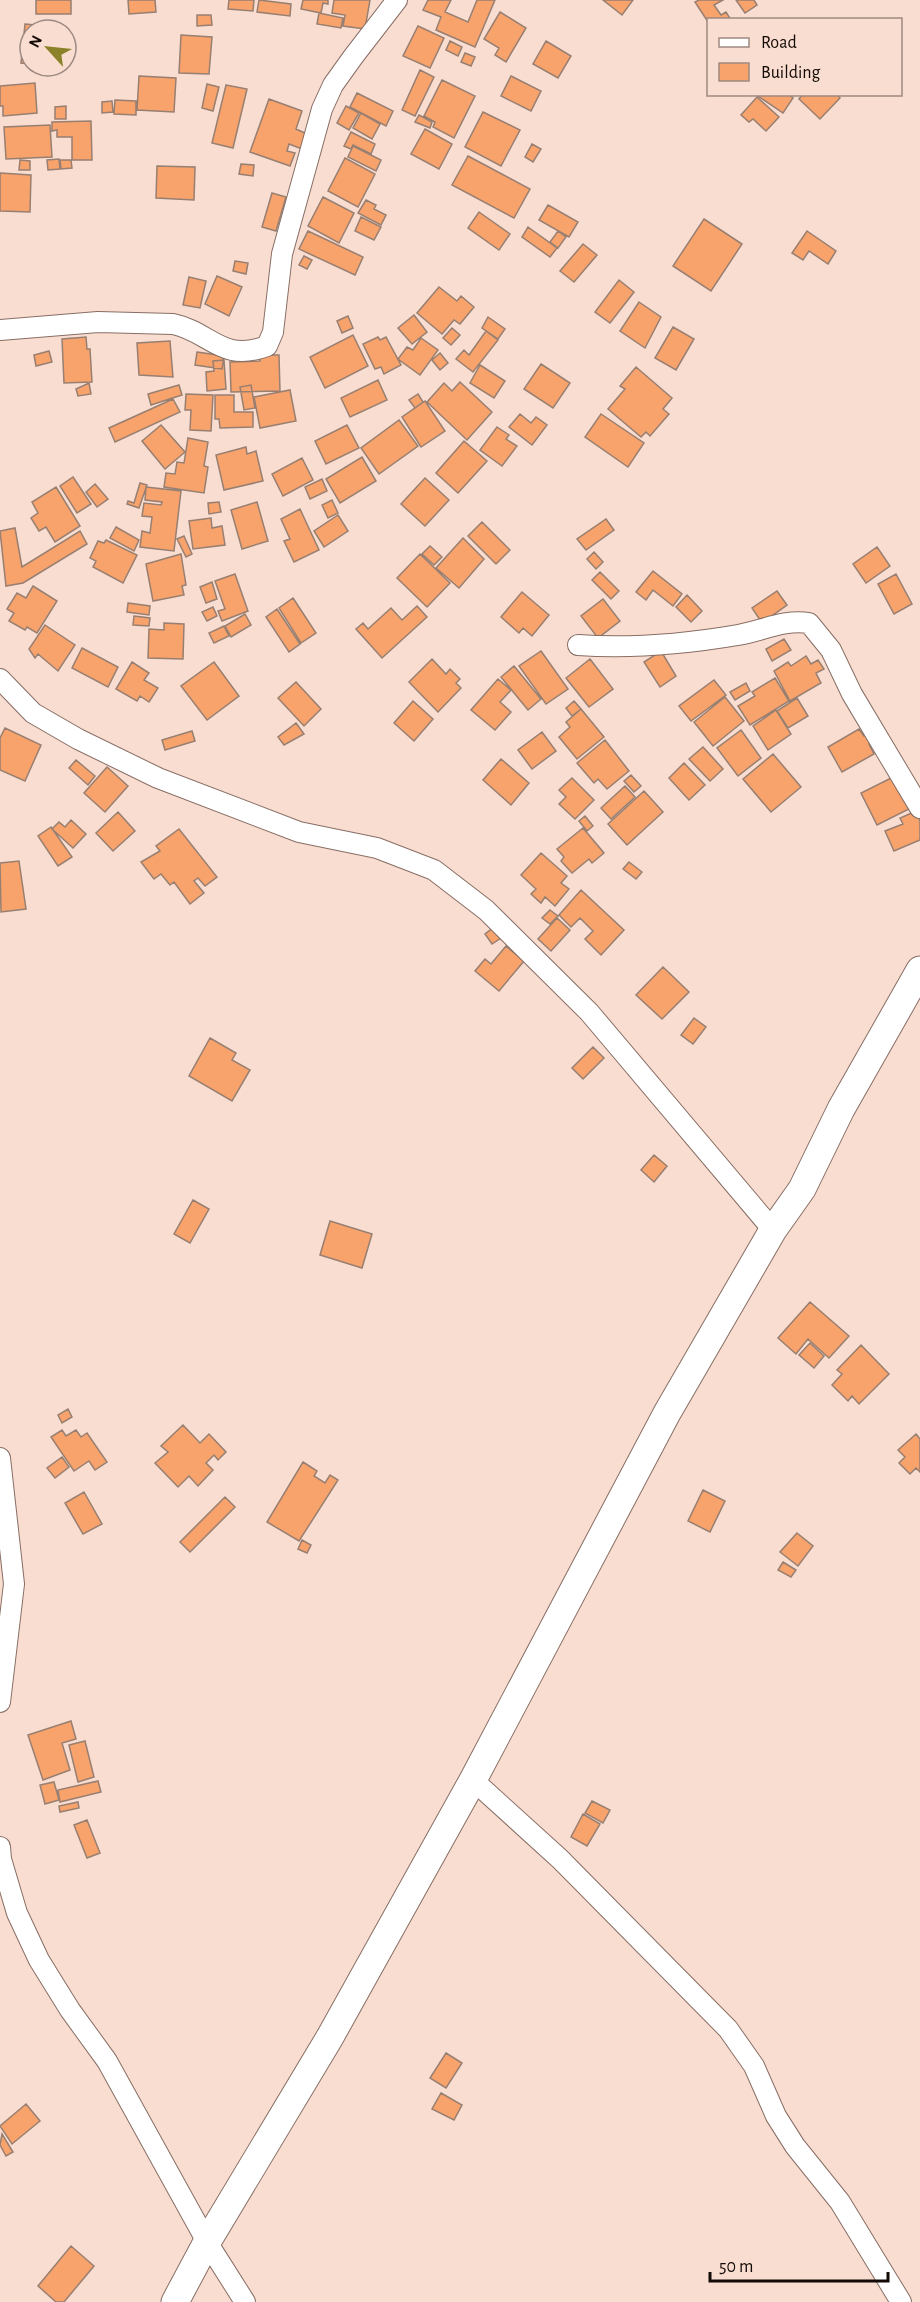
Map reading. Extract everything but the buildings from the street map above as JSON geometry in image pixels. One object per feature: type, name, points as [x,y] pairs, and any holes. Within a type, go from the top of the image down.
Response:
[{"type":"street","points":[[0,330],[98,322],[173,324],[183,326],[222,349],[257,349],[267,346],[273,332],[282,254],[322,109],[333,85],[352,57],[397,0]]},
{"type":"street","points":[[578,645],[620,648],[690,643],[739,635],[794,620],[809,623],[831,650],[852,694],[920,808]]},
{"type":"street","points":[[0,679],[33,713],[78,740],[158,778],[299,832],[377,848],[434,870],[486,910],[589,1012],[773,1230]]},
{"type":"street","points":[[175,2302],[207,2241],[330,2037],[473,1780],[667,1413],[773,1230],[802,1189],[841,1109],[920,970]]},
{"type":"street","points":[[0,1458],[14,1584],[0,1701]]},
{"type":"street","points":[[473,1780],[560,1859],[728,2029],[754,2066],[776,2116],[795,2146],[840,2202],[901,2302]]},
{"type":"street","points":[[0,1847],[1,1859],[17,1913],[39,1960],[70,2010],[108,2061],[207,2241],[245,2302]]}]
